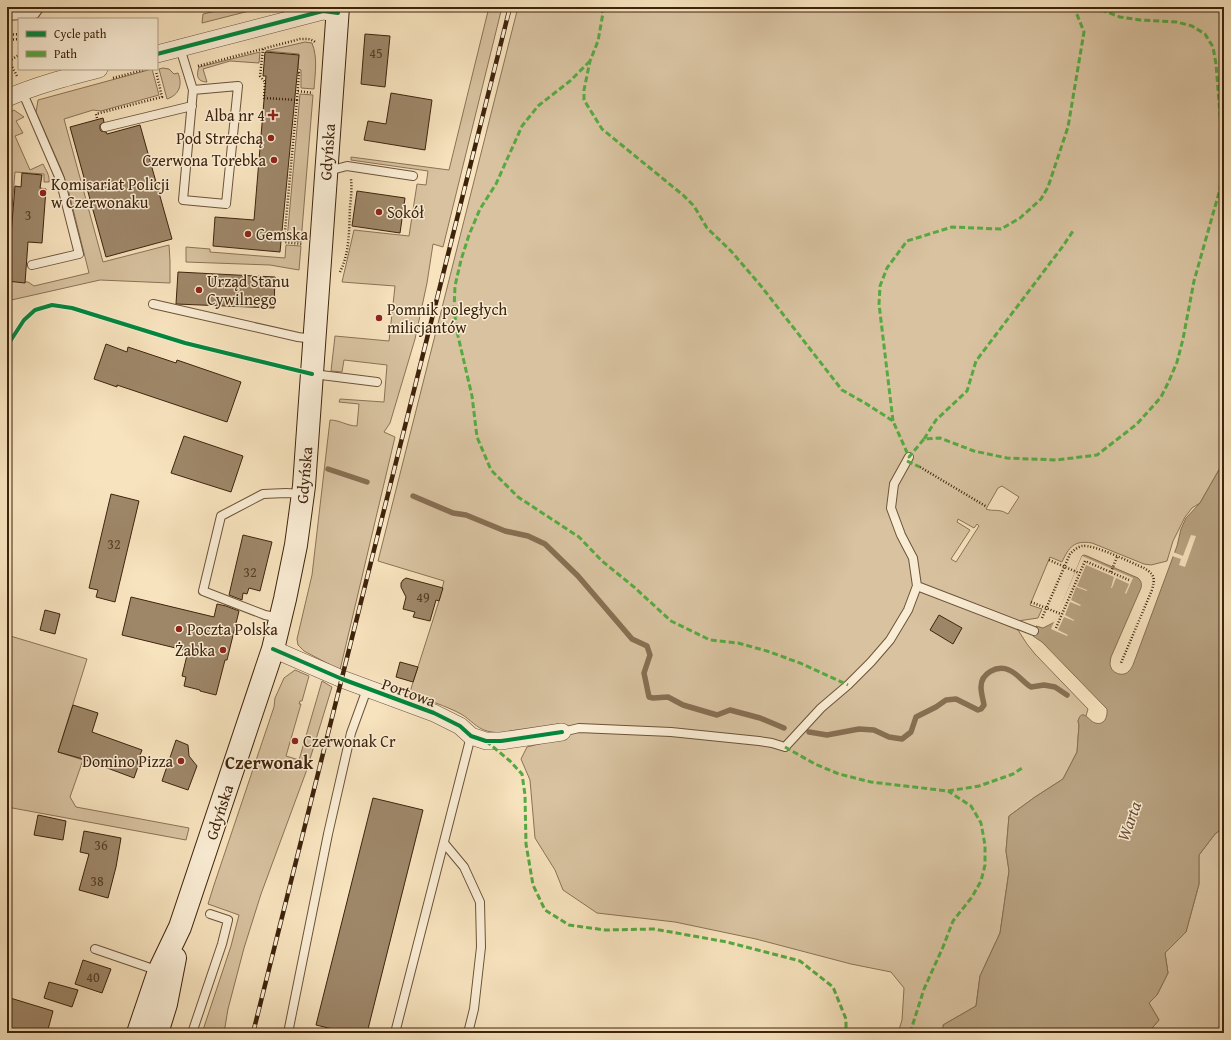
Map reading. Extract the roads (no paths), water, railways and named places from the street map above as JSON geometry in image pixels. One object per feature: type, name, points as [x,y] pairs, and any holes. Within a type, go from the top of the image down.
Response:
[{"type":"main road","name":"Gdyńska","points":[[138,1033],[166,972],[273,649],[296,545],[303,494],[338,10]]},
{"type":"main road","name":"Gdyńska","points":[[157,1033],[166,1004],[166,972]]},
{"type":"street","points":[[158,54],[323,11],[338,10]]},
{"type":"street","points":[[15,89],[95,70]]},
{"type":"street","name":"Portowa","points":[[273,649],[367,689],[434,713],[460,726],[471,736],[486,741],[501,741],[562,732]]},
{"type":"lane","points":[[7,16],[35,14],[40,7]]},
{"type":"lane","points":[[180,48],[193,90],[183,200],[226,204],[238,86],[193,90]]},
{"type":"lane","points":[[15,89],[60,179],[79,254],[32,265]]},
{"type":"lane","points":[[105,127],[192,106]]},
{"type":"lane","points":[[326,171],[347,166],[413,176]]},
{"type":"lane","points":[[153,304],[298,337],[314,339]]},
{"type":"lane","points":[[312,374],[377,382]]},
{"type":"lane","points":[[562,732],[578,728],[671,732],[759,741],[785,747],[821,708],[848,685],[890,640],[908,610],[917,586],[913,558],[901,535],[891,508],[894,484],[909,457]]},
{"type":"lane","points":[[280,618],[265,615],[203,591],[221,516],[263,494],[286,492],[303,494]]},
{"type":"lane","points":[[917,586],[1034,631]]},
{"type":"lane","points":[[288,1033],[328,834],[351,733],[367,689]]},
{"type":"lane","points":[[395,1033],[471,736]]},
{"type":"lane","points":[[444,843],[464,867],[480,902],[480,947],[474,1009],[468,1033]]},
{"type":"lane","points":[[192,1033],[222,944],[228,920],[210,914]]},
{"type":"lane","points":[[95,949],[166,972]]},
{"type":"water","name":"Warta","points":[[1224,461],[1224,827],[1215,834],[1199,855],[1199,884],[1186,932],[1165,953],[1168,973],[1157,995],[1149,1003],[1159,1020],[1148,1033],[944,1033],[943,1025],[976,1006],[980,976],[1000,933],[1009,871],[1006,851],[1009,816],[1063,779],[1077,752],[1078,721],[1080,717],[1084,715],[1098,724],[1105,720],[1107,715],[1107,709],[1042,642],[1033,636],[1036,626],[1043,628],[1055,622],[1082,556],[1084,555],[1138,578],[1141,582],[1141,588],[1110,662],[1114,672],[1124,674],[1129,671],[1133,665],[1177,546],[1181,529],[1186,518],[1200,503]]},
{"type":"waterway","points":[[328,469],[367,482]]},
{"type":"waterway","points":[[413,496],[453,513],[466,515],[505,531],[528,536],[545,544],[578,576],[632,639],[647,646],[650,655],[644,673],[649,697],[668,697],[683,705],[717,715],[730,710],[760,718],[784,728]]},
{"type":"waterway","points":[[809,732],[827,735],[859,729],[874,730],[889,737],[902,739],[911,732],[916,717],[946,700],[956,699],[978,710],[981,709],[984,705],[981,687],[982,682],[987,674],[995,669],[1012,671],[1031,687],[1044,685],[1055,687],[1067,695]]},
{"type":"railway","points":[[253,1033],[510,7]]},
{"type":"place","name":"Alba nr 4","points":[[273,115]]},
{"type":"place","name":"Pod Strzechą","points":[[271,138]]},
{"type":"place","name":"Czerwona Torebka","points":[[274,160]]},
{"type":"place","name":"Komisariat Policji w Czerwonaku","points":[[43,193]]},
{"type":"place","name":"Sokół","points":[[379,212]]},
{"type":"place","name":"Gemska","points":[[248,234]]},
{"type":"place","name":"Urząd Stanu Cywilnego","points":[[199,290]]},
{"type":"place","name":"Pomnik poległych milicjantów","points":[[379,318]]},
{"type":"place","name":"Poczta Polska","points":[[179,629]]},
{"type":"place","name":"Żabka","points":[[223,650]]},
{"type":"place","name":"Czerwonak Cr","points":[[295,741]]},
{"type":"place","name":"Domino Pizza","points":[[181,761]]},
{"type":"district","name":"Czerwonak","points":[[269,763]]}]
